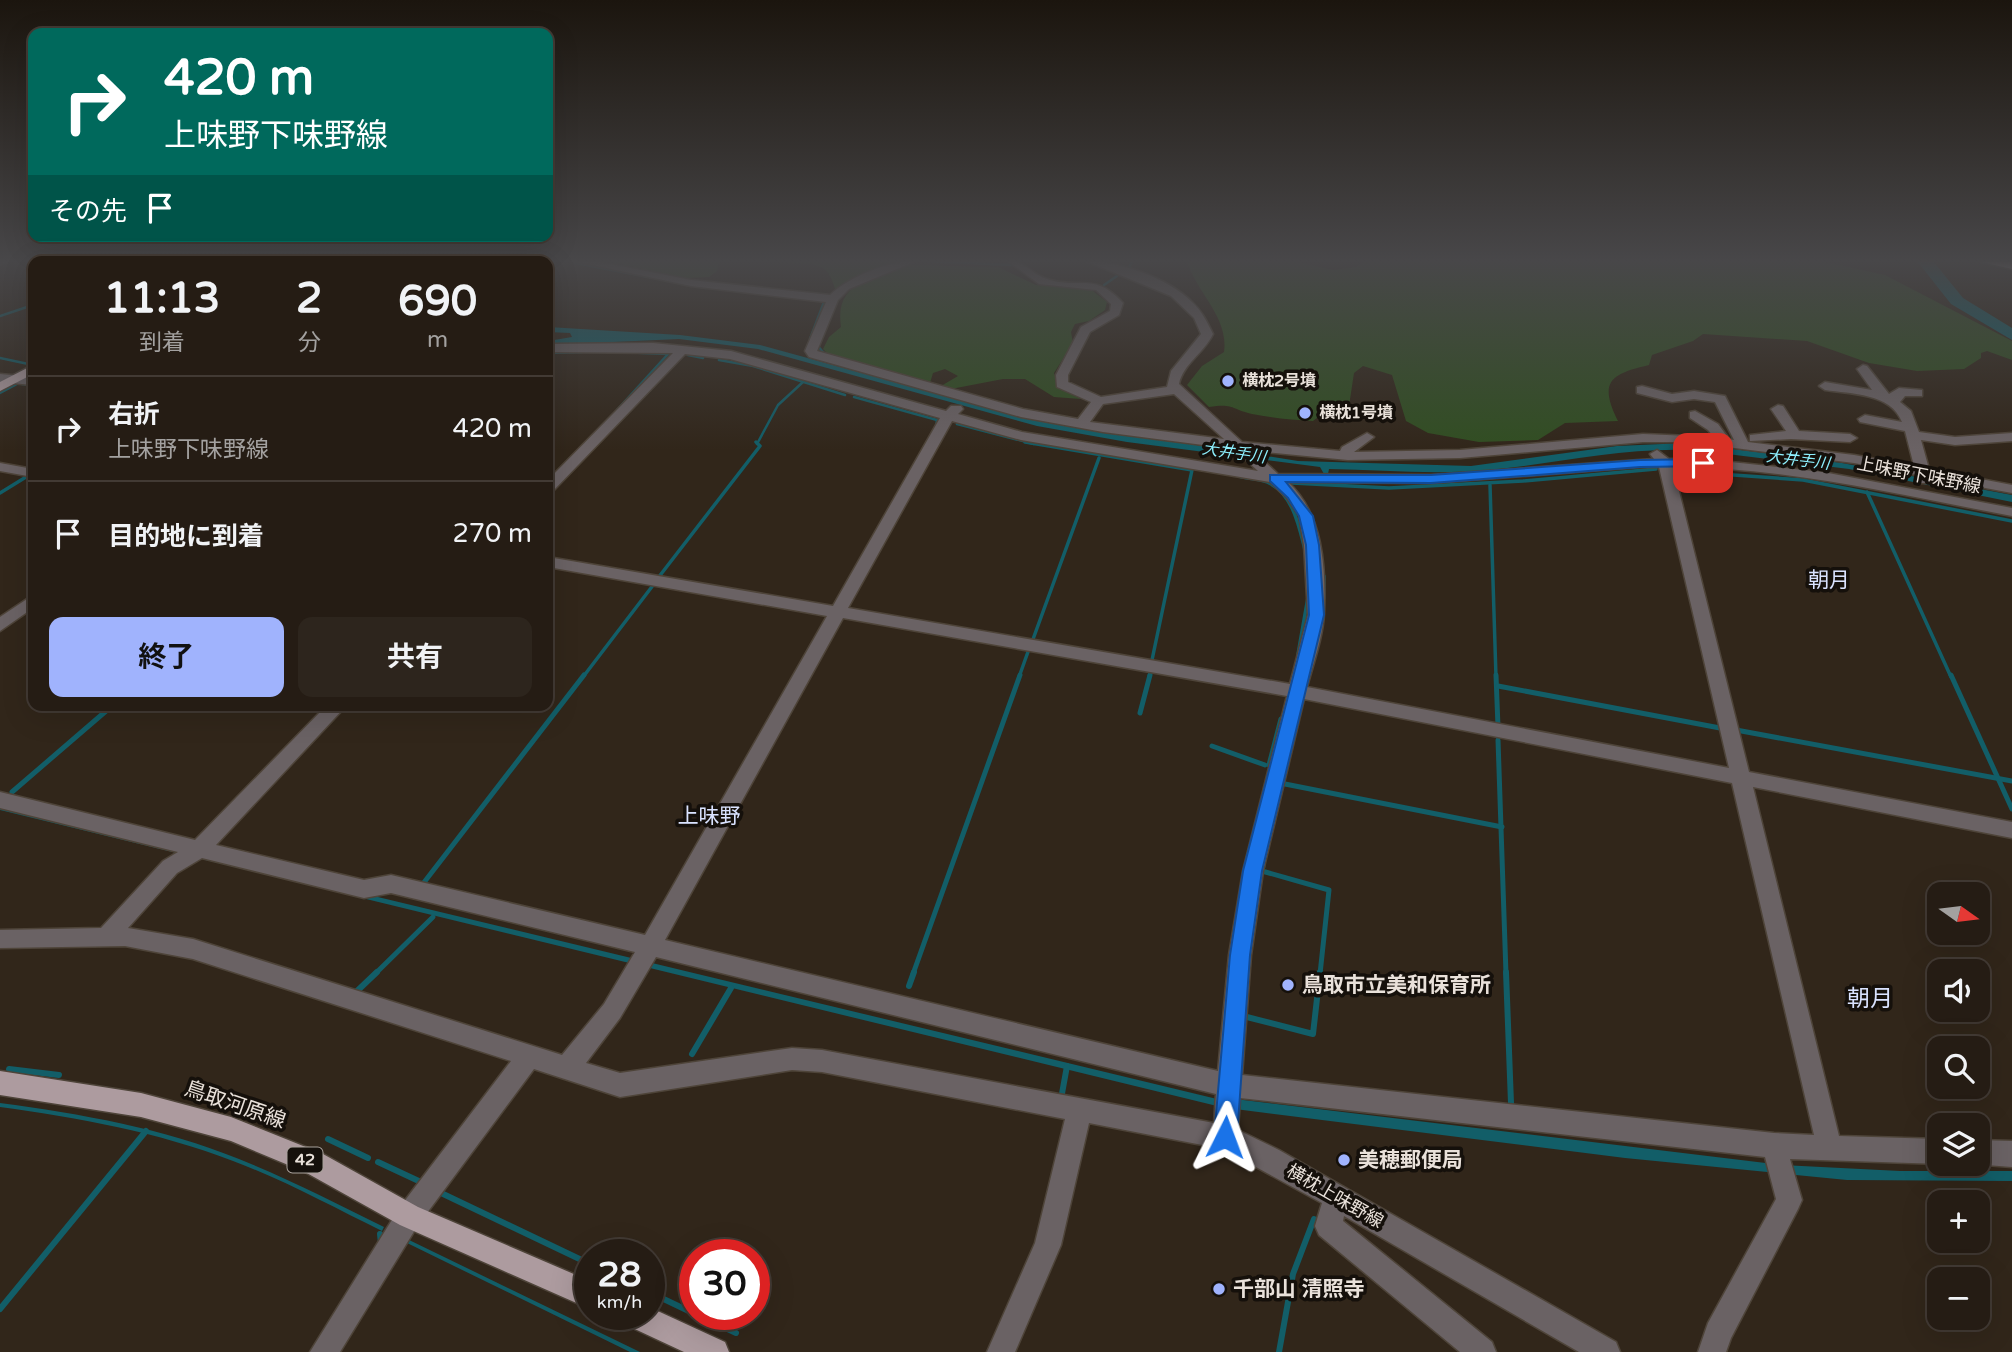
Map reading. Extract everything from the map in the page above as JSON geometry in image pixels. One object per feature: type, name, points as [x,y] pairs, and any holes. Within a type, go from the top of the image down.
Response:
[{"type":"main road","points":[[0,387],[28,371]]},
{"type":"main road","name":"鳥取河原線","points":[[0,1083],[141,1105],[231,1129],[314,1163],[409,1216],[574,1288]]},
{"type":"main road","points":[[665,1329],[715,1352]]},
{"type":"street","points":[[822,324],[811,353],[861,370],[1021,413],[1081,424],[1238,444],[1348,456],[1472,453],[1643,438],[1724,442],[1795,435],[1850,438]]},
{"type":"street","points":[[1095,324],[1085,330],[1062,375],[1062,384],[1099,401],[1175,390]]},
{"type":"street","points":[[1204,324],[1207,334],[1203,346],[1173,377],[1175,390],[1293,495],[1306,516],[1312,545],[1316,615],[1246,911],[1225,1137]]},
{"type":"street","name":"上味野下味野線","points":[[553,348],[624,346],[682,350],[762,362],[1021,436],[1274,478],[1431,479],[1665,463],[1772,469],[1927,493],[2012,512]]},
{"type":"street","points":[[553,483],[682,350]]},
{"type":"street","points":[[1863,369],[1882,394],[1904,411],[1927,493]]},
{"type":"street","points":[[10,379],[28,381]]},
{"type":"street","points":[[1825,386],[1882,394],[1898,399],[1899,393],[1917,393]]},
{"type":"street","points":[[1642,390],[1672,398],[1694,395],[1720,399],[1741,441]]},
{"type":"street","points":[[566,1069],[612,1011],[652,946],[947,417],[969,398]]},
{"type":"street","points":[[1081,424],[1099,401]]},
{"type":"street","points":[[1778,409],[1795,435]]},
{"type":"street","points":[[1695,415],[1713,427],[1724,442]]},
{"type":"street","points":[[1865,419],[1955,441],[2012,437]]},
{"type":"street","points":[[1348,456],[1347,450],[1367,437]]},
{"type":"street","points":[[1643,438],[1665,463],[1830,1149]]},
{"type":"street","points":[[1741,441],[2012,489]]},
{"type":"street","points":[[0,467],[28,472]]},
{"type":"street","points":[[553,563],[1296,691],[2012,830]]},
{"type":"street","points":[[0,625],[28,604]]},
{"type":"street","points":[[107,937],[170,867],[200,849],[332,711]]},
{"type":"street","points":[[0,800],[364,889],[391,884],[1228,1086],[1774,1146],[1927,1152]]},
{"type":"street","name":"横枕上味野線","points":[[0,939],[107,937],[144,939],[193,949],[620,1085],[777,1061],[822,1061],[1225,1137],[1606,1352]]},
{"type":"street","points":[[324,1352],[409,1216],[529,1056]]},
{"type":"street","points":[[1001,1352],[1048,1245],[1080,1108]]},
{"type":"street","points":[[1712,1352],[1718,1333],[1789,1200],[1774,1146]]},
{"type":"street","points":[[1990,1153],[2012,1154]]},
{"type":"street","points":[[1337,1198],[1328,1226],[1482,1352]]},
{"type":"green space","points":[[841,324],[1075,324],[1071,332],[1073,343],[1054,373],[1059,388],[1081,399],[1054,397],[1025,379],[1003,379],[951,389],[941,386],[958,376],[945,369],[933,373],[930,383],[832,358],[823,349],[829,337]]},
{"type":"green space","points":[[1221,324],[1979,324],[2012,341],[2012,360],[1987,351],[1981,353],[1981,358],[1964,369],[1917,371],[1869,363],[1807,341],[1703,334],[1693,341],[1652,355],[1649,365],[1625,372],[1612,381],[1609,397],[1618,421],[1565,423],[1538,440],[1479,442],[1428,433],[1406,421],[1392,375],[1363,366],[1354,373],[1349,406],[1331,407],[1313,421],[1252,414],[1228,406],[1209,407],[1187,385],[1202,366],[1224,352]]},
{"type":"water","name":"大井手川","points":[[553,327],[680,335],[760,345],[1026,418],[1298,461],[1471,466],[1617,446],[1685,443],[1842,463],[2012,495],[2012,502],[1849,469],[1719,453],[1721,459],[1713,458],[1706,451],[1652,450],[1469,471],[1329,469],[1328,474],[1324,474],[1320,467],[1127,442],[1037,426],[758,349],[679,339],[553,345],[553,340],[572,337],[570,333],[553,332]]},
{"type":"water","points":[[0,806],[1217,1099],[1217,1106],[0,810]]},
{"type":"water","points":[[1235,1099],[1782,1165],[1927,1171],[1927,1176],[1990,1176],[1990,1171],[2012,1171],[2012,1181],[1847,1180],[1625,1158],[1235,1109]]},
{"type":"water","points":[[0,1103],[121,1124],[210,1148],[276,1175],[384,1227],[382,1231],[271,1177],[205,1151],[118,1127],[0,1107]]},
{"type":"water","points":[[407,1239],[574,1320],[574,1325],[405,1242]]},
{"type":"water","points":[[585,1330],[595,1330],[640,1352],[630,1352]]},
{"type":"waterway","points":[[810,339],[816,324]]},
{"type":"waterway","points":[[1994,324],[2012,335]]},
{"type":"waterway","points":[[817,345],[828,358]]},
{"type":"waterway","points":[[553,353],[582,352]]},
{"type":"waterway","points":[[617,410],[668,354],[619,352]]},
{"type":"waterway","points":[[688,355],[703,358]]},
{"type":"waterway","points":[[0,358],[28,364]]},
{"type":"waterway","points":[[719,360],[753,366],[845,395]]},
{"type":"waterway","points":[[757,443],[778,405],[803,382]]},
{"type":"waterway","points":[[0,393],[17,384]]},
{"type":"waterway","points":[[22,384],[28,385]]},
{"type":"waterway","points":[[854,397],[937,420],[936,428]]},
{"type":"waterway","points":[[957,424],[1029,443]]},
{"type":"waterway","points":[[658,578],[760,446],[757,443]]},
{"type":"waterway","points":[[1029,443],[1192,470],[1152,660]]},
{"type":"waterway","points":[[1029,443],[1034,444]]},
{"type":"waterway","points":[[1032,642],[1099,458]]},
{"type":"waterway","points":[[1292,483],[1389,488],[1523,481],[1656,469]]},
{"type":"waterway","points":[[1676,471],[1803,480],[1867,493]]},
{"type":"waterway","points":[[1239,476],[1267,482],[1283,494],[1294,511],[1305,550]]},
{"type":"waterway","points":[[0,493],[26,477]]},
{"type":"waterway","points":[[1490,485],[1496,677]]},
{"type":"waterway","points":[[1867,493],[2012,521]]},
{"type":"waterway","points":[[1867,493],[1951,677]]},
{"type":"waterway","points":[[1324,576],[1324,598]]},
{"type":"waterway","points":[[583,677],[654,584]]},
{"type":"waterway","points":[[1298,654],[1308,597]]},
{"type":"waterway","points":[[1019,677],[1029,649]]},
{"type":"waterway","points":[[1149,677],[1151,669]]},
{"type":"waterway","points":[[422,885],[584,675]]},
{"type":"waterway","points":[[913,974],[1020,675]]},
{"type":"waterway","points":[[1140,713],[1150,675]]},
{"type":"waterway","points":[[1496,675],[1498,727]]},
{"type":"waterway","points":[[1951,675],[1998,778]]},
{"type":"waterway","points":[[1498,686],[1720,728]]},
{"type":"waterway","points":[[12,792],[106,711]]},
{"type":"waterway","points":[[1269,765],[1281,719]]},
{"type":"waterway","points":[[1736,730],[1998,778]]},
{"type":"waterway","points":[[1498,740],[1501,827]]},
{"type":"waterway","points":[[1212,746],[1265,765]]},
{"type":"waterway","points":[[1998,778],[2012,781]]},
{"type":"waterway","points":[[1998,778],[2012,809]]},
{"type":"waterway","points":[[1285,784],[1501,827]]},
{"type":"waterway","points":[[1501,827],[1506,974]]},
{"type":"waterway","points":[[1263,866],[1262,871],[1329,890],[1320,974]]},
{"type":"waterway","points":[[375,974],[433,917]]},
{"type":"waterway","points":[[355,993],[377,972]]},
{"type":"waterway","points":[[909,986],[914,972]]},
{"type":"waterway","points":[[1243,1016],[1313,1034],[1320,972]]},
{"type":"waterway","points":[[1506,972],[1511,1103]]},
{"type":"waterway","points":[[692,1054],[731,988]]},
{"type":"waterway","points":[[1061,1099],[1067,1066]]},
{"type":"waterway","points":[[9,1069],[59,1075]]},
{"type":"waterway","points":[[0,1309],[146,1131]]},
{"type":"waterway","points":[[328,1139],[368,1158]]},
{"type":"waterway","points":[[378,1162],[423,1183]]},
{"type":"waterway","points":[[439,1192],[574,1256]]},
{"type":"waterway","points":[[1279,1352],[1293,1274],[1314,1219]]},
{"type":"waterway","points":[[380,1234],[381,1244]]},
{"type":"waterway","points":[[665,1300],[679,1306]]},
{"type":"waterway","points":[[730,1330],[736,1333]]},
{"type":"place","name":"横枕2号墳","points":[[1228,381]]},
{"type":"place","name":"横枕1号墳","points":[[1305,413]]},
{"type":"place","name":"鳥取市立美和保育所","points":[[1288,985]]},
{"type":"place","name":"美穂郵便局","points":[[1344,1160]]},
{"type":"place","name":"千部山 清照寺","points":[[1219,1289]]},
{"type":"district","name":"朝月","points":[[1829,580]]},
{"type":"district","name":"上味野","points":[[709,816]]},
{"type":"district","name":"朝月","points":[[1870,999]]},
{"type":"route","points":[[1225,1137],[1246,911],[1253,871],[1316,615],[1316,579],[1306,516],[1293,495],[1274,478],[1431,479],[1640,463],[1703,463]]}]
